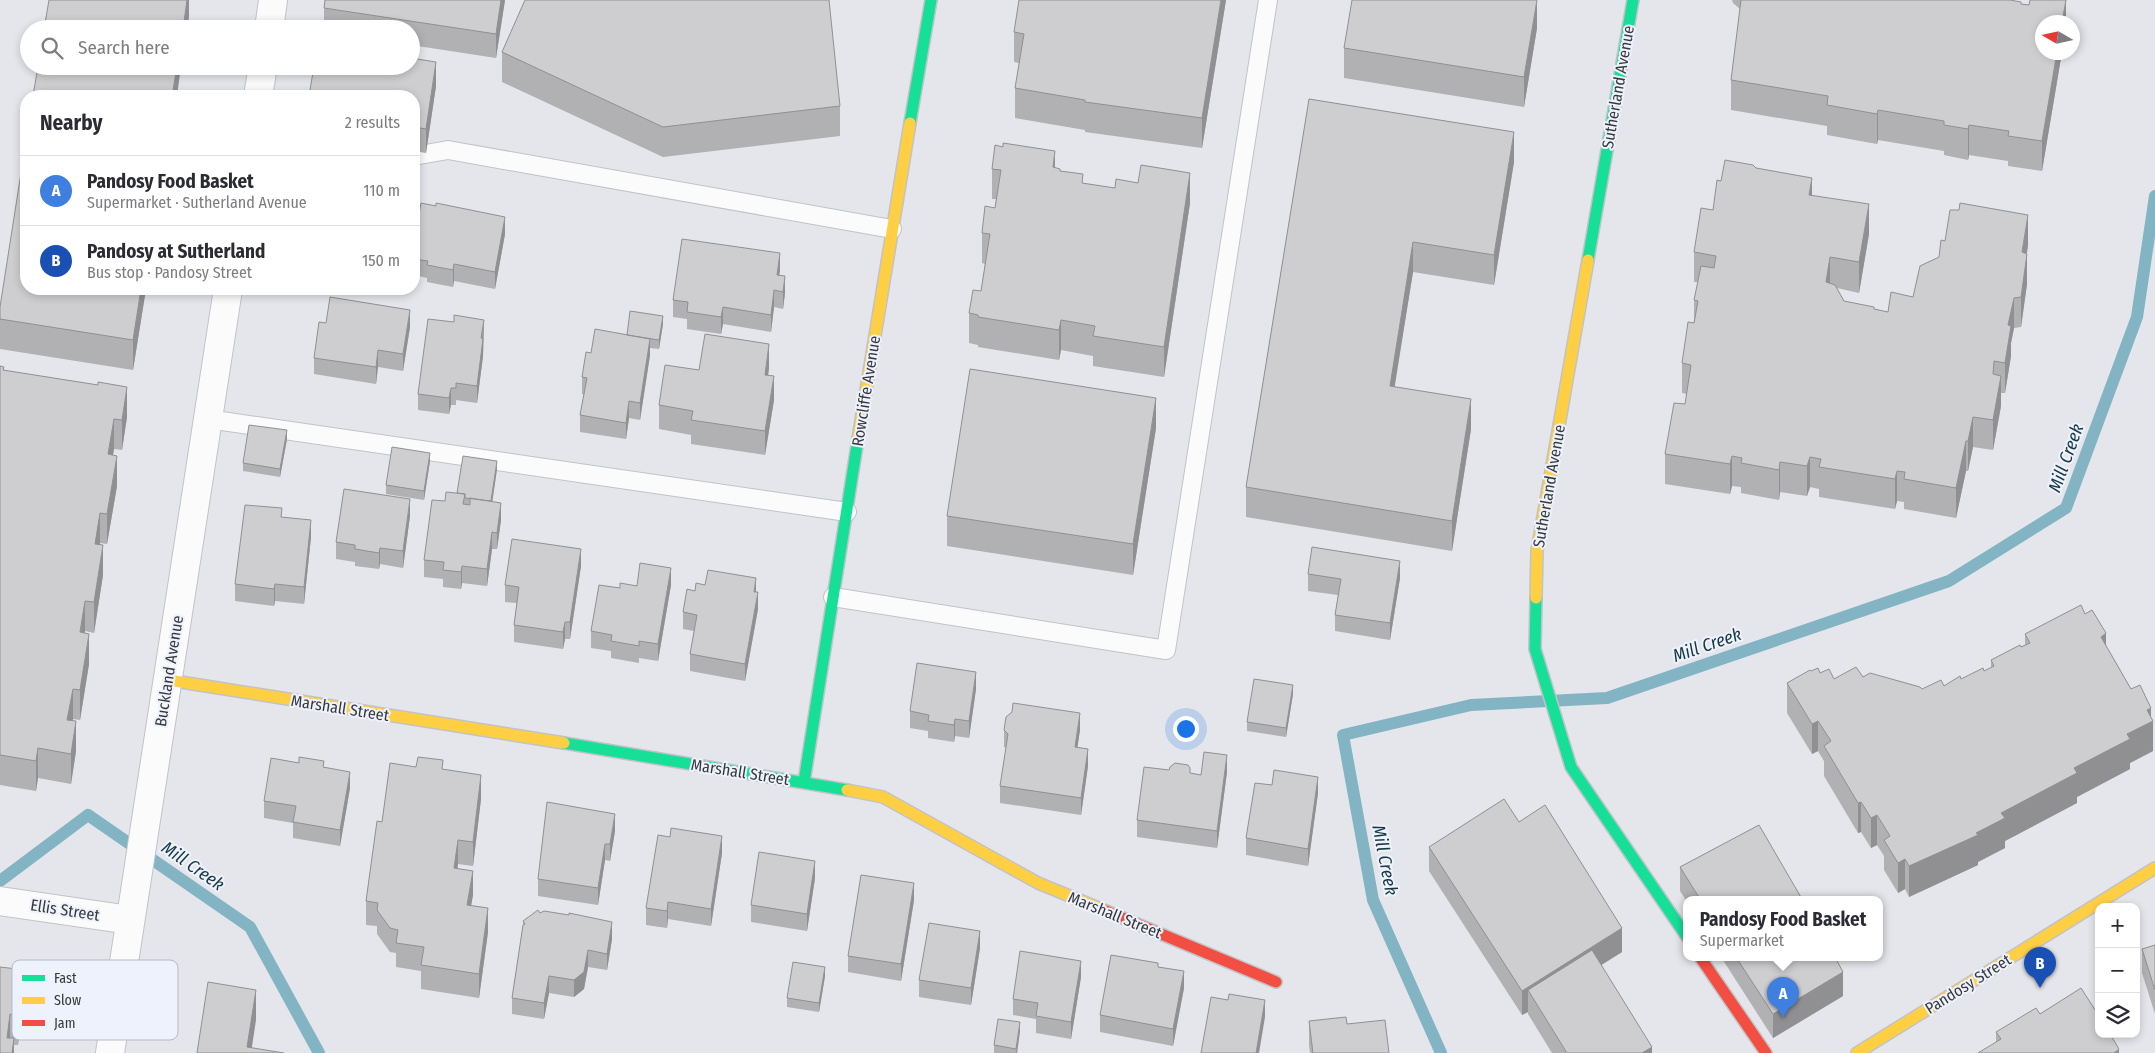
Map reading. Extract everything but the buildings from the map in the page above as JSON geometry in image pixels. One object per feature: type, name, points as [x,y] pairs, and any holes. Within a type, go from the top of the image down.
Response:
[{"type":"street","points":[[270,20],[273,0]]},
{"type":"street","name":"Rowcliffe Avenue","points":[[804,782],[892,229],[931,0]]},
{"type":"street","name":"Sutherland Avenue","points":[[1633,0],[1537,551],[1535,649],[1571,767],[1683,931]]},
{"type":"street","points":[[259,90],[262,75]]},
{"type":"street","name":"Buckland Avenue","points":[[124,960],[227,295]]},
{"type":"street","name":"Marshall Street","points":[[168,680],[804,782],[883,797],[1038,883],[1276,982]]},
{"type":"street","name":"Pandosy Street","points":[[1857,1053],[2155,868]]},
{"type":"street","name":"Ellis Street","points":[[0,901],[130,920]]},
{"type":"street","points":[[1703,961],[1766,1053]]},
{"type":"street","name":"Buckland Avenue","points":[[110,1053],[112,1040]]},
{"type":"lane","points":[[834,597],[1166,650],[1268,0]]},
{"type":"lane","points":[[420,155],[448,150],[892,229]]},
{"type":"lane","points":[[208,419],[847,512]]},
{"type":"waterway","name":"Mill Creek","points":[[1441,1053],[1373,900],[1343,735],[1471,705],[1607,698],[1949,581],[2066,508],[2137,317],[2155,196]]},
{"type":"waterway","name":"Mill Creek","points":[[0,881],[88,815],[250,927],[319,1053]]},
{"type":"traffic: fast","points":[[910,123],[931,0]]},
{"type":"traffic: fast","points":[[1588,260],[1633,0]]},
{"type":"traffic: fast","points":[[804,782],[858,439]]},
{"type":"traffic: fast","points":[[1536,598],[1535,649],[1571,767],[1683,931]]},
{"type":"traffic: fast","points":[[564,743],[847,790]]},
{"type":"traffic: slow","points":[[858,439],[910,123]]},
{"type":"traffic: slow","points":[[1536,598],[1537,551],[1588,260]]},
{"type":"traffic: slow","points":[[168,680],[564,743]]},
{"type":"traffic: slow","points":[[847,790],[883,797],[1038,883],[1106,911]]},
{"type":"traffic: slow","points":[[1857,1053],[2155,868]]},
{"type":"traffic: jam","points":[[1106,911],[1276,982]]},
{"type":"traffic: jam","points":[[1703,961],[1766,1053]]},
{"type":"place","name":"Pandosy at Sutherland","points":[[2040,988]]},
{"type":"place","name":"Pandosy Food Basket","points":[[1783,1018]]}]
